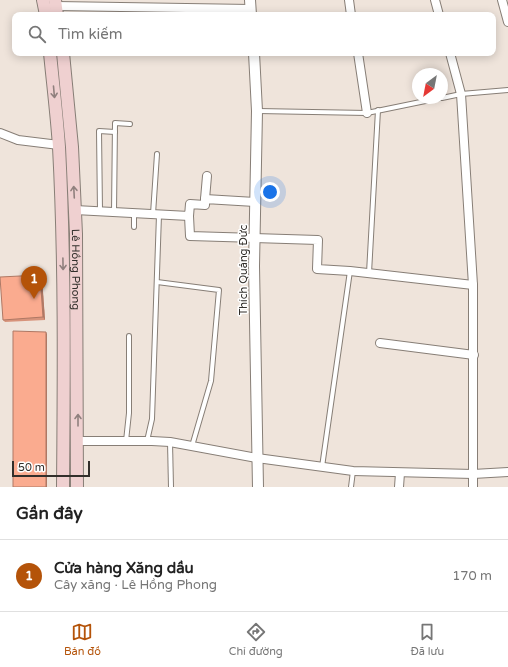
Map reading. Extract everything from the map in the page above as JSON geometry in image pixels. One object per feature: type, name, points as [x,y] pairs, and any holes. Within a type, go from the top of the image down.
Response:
[{"type":"main road","points":[[43,0],[45,12]]},
{"type":"main road","name":"Lê Hồng Phong","points":[[50,56],[59,145],[64,288],[63,487]]},
{"type":"main road","name":"Lê Hồng Phong","points":[[63,56],[71,133],[76,234],[77,487]]},
{"type":"main road","points":[[62,234],[76,234]]},
{"type":"main road","points":[[64,288],[77,288]]},
{"type":"street","points":[[349,0],[351,12]]},
{"type":"street","points":[[435,0],[438,12]]},
{"type":"street","points":[[502,0],[508,22]]},
{"type":"street","points":[[56,7],[251,8]]},
{"type":"street","name":"Thích Quảng Đức","points":[[254,56],[256,112],[254,237],[258,487]]},
{"type":"street","points":[[358,56],[367,113]]},
{"type":"street","points":[[451,56],[461,94],[473,285],[473,487]]},
{"type":"street","points":[[0,133],[18,140],[59,145]]},
{"type":"street","points":[[208,176],[205,205],[190,204],[190,236],[318,240],[318,269],[350,271],[473,285]]},
{"type":"street","points":[[205,199],[255,202]]},
{"type":"street","points":[[75,210],[189,216]]},
{"type":"street","points":[[380,343],[474,355]]},
{"type":"street","points":[[78,441],[170,442],[257,458],[353,471],[473,474],[508,472]]},
{"type":"street","points":[[399,487],[400,473]]},
{"type":"lane","points":[[448,97],[508,90]]},
{"type":"lane","points":[[256,112],[367,113],[412,104]]},
{"type":"lane","points":[[369,273],[378,110]]},
{"type":"lane","points":[[114,212],[115,123],[130,124]]},
{"type":"lane","points":[[100,211],[99,131],[115,132]]},
{"type":"lane","points":[[147,441],[152,418],[157,282],[157,154]]},
{"type":"lane","points":[[134,213],[134,227]]},
{"type":"lane","points":[[322,468],[350,271]]},
{"type":"lane","points":[[157,282],[219,290],[211,381],[192,446]]},
{"type":"lane","points":[[126,441],[129,413],[129,336]]},
{"type":"lane","points":[[170,442],[171,487]]},
{"type":"lane","points":[[351,487],[353,471]]},
{"type":"building","points":[[40,275],[43,317],[3,320],[0,277]]},
{"type":"building","points":[[13,331],[46,332],[46,487],[13,487]]},
{"type":"place","name":"Cửa hàng Xăng dầu","points":[[34,299]]}]
